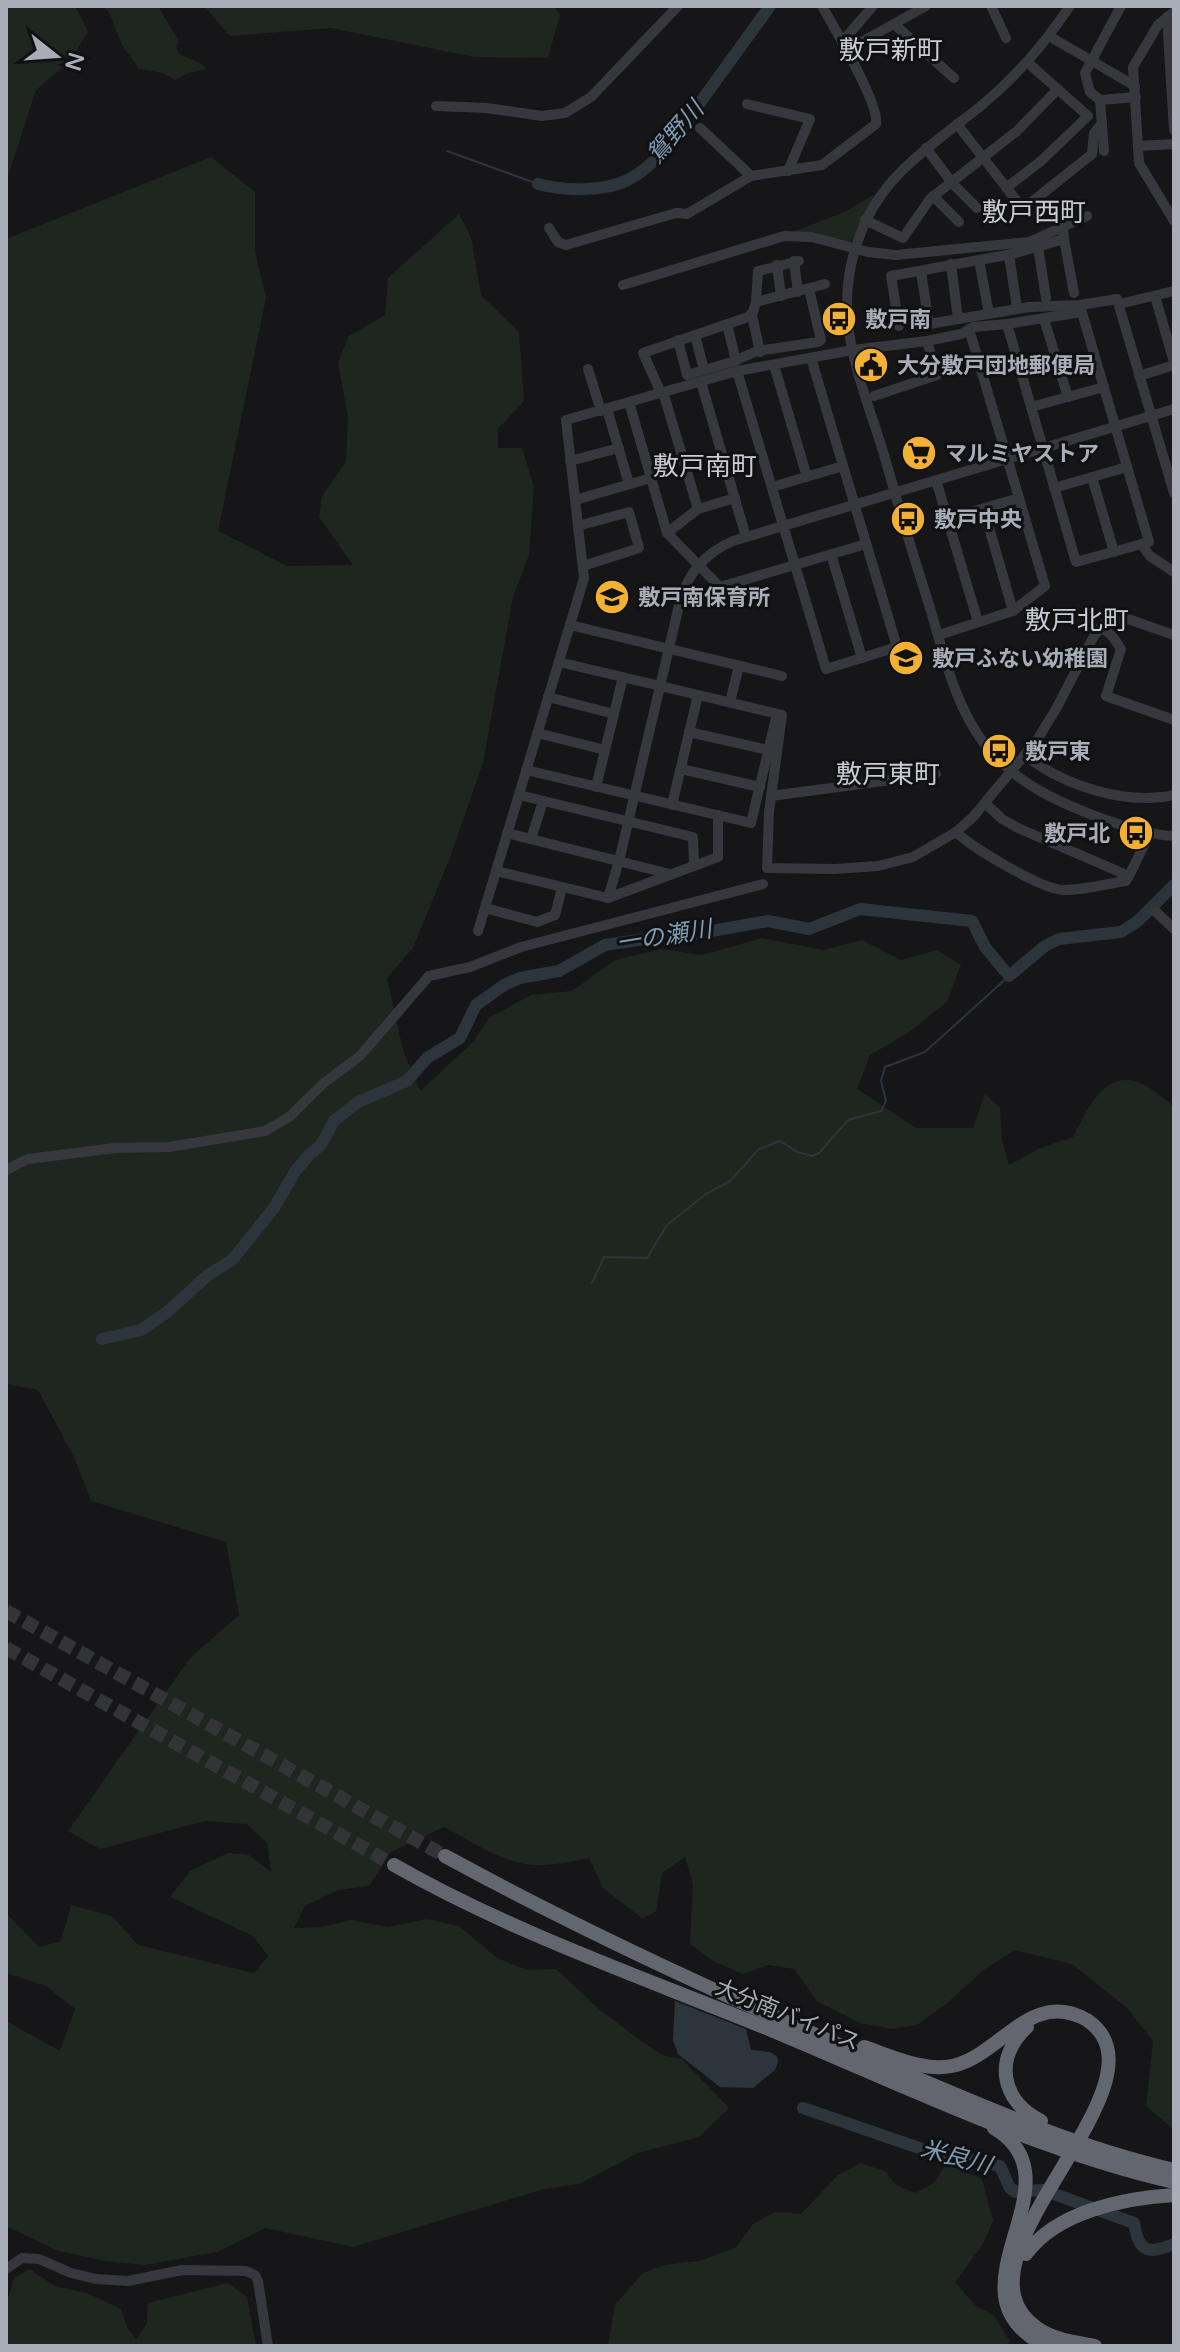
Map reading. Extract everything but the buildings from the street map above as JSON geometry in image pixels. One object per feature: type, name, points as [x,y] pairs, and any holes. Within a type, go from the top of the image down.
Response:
[{"type":"highway","name":"大分南バイパス","points":[[445,1856],[566,1921],[740,2003],[1002,2113],[1094,2147],[1174,2167]]},
{"type":"highway","name":"大分南バイパス","points":[[394,1865],[479,1909],[1047,2143],[1099,2162],[1174,2182]]},
{"type":"highway","points":[[740,2003],[889,2055],[938,2068],[951,2067],[976,2057],[1028,2019],[1042,2013],[1064,2012],[1089,2021],[1105,2038],[1114,2060],[1112,2089],[1012,2258],[1006,2286],[1014,2314],[1031,2337],[1095,2346]]},
{"type":"highway","points":[[1097,2112],[1106,2085],[1108,2058],[1099,2041],[1085,2027],[1071,2021],[1045,2019],[1015,2038],[1007,2059],[1006,2076],[1015,2099],[1027,2112],[1071,2133],[1174,2167]]},
{"type":"highway","points":[[752,2022],[834,2061],[986,2123],[1012,2142],[1023,2158],[1027,2177],[1028,2233],[1015,2265],[1014,2290],[1027,2319],[1048,2340]]},
{"type":"highway","points":[[1028,2233],[1056,2228],[1120,2202],[1174,2195]]},
{"type":"street","points":[[436,106],[487,108],[542,116],[565,113],[591,97],[678,6]]},
{"type":"street","points":[[549,228],[558,242],[566,245],[676,213],[687,214],[751,176],[822,165],[876,124],[876,112],[822,6]]},
{"type":"street","points":[[844,46],[873,6]]},
{"type":"street","points":[[844,46],[926,6]]},
{"type":"street","points":[[991,6],[1006,38]]},
{"type":"street","points":[[1070,6],[1027,62],[983,104],[926,148],[880,194],[865,220],[855,249],[847,295],[848,324],[895,492],[962,709],[984,743],[1010,771],[1054,798],[1150,833],[1174,836]]},
{"type":"street","points":[[1104,151],[1100,100],[1090,92],[1085,73],[1121,6]]},
{"type":"street","points":[[1170,15],[1158,25],[1133,67],[1139,163],[1174,221]]},
{"type":"street","points":[[1170,15],[1174,130]]},
{"type":"street","points":[[894,24],[954,78]]},
{"type":"street","points":[[1049,36],[1092,60],[1136,92]]},
{"type":"street","points":[[1006,188],[1041,161],[1088,116],[1027,62]]},
{"type":"street","points":[[865,220],[903,238],[933,196],[1017,131],[1058,89]]},
{"type":"street","points":[[1100,100],[1136,92]]},
{"type":"street","points":[[747,104],[810,119],[788,171]]},
{"type":"street","points":[[957,124],[1023,209],[1092,154],[1094,133],[1102,123]]},
{"type":"street","points":[[700,128],[751,176]]},
{"type":"street","points":[[1139,146],[1174,144]]},
{"type":"street","points":[[926,148],[977,208]]},
{"type":"street","points":[[933,196],[959,222]]},
{"type":"street","points":[[899,326],[891,276],[1038,247],[1064,234],[1087,216]]},
{"type":"street","points":[[623,285],[784,236],[812,237],[855,249],[896,255],[1029,242],[1064,234]]},
{"type":"street","points":[[1064,234],[1074,293]]},
{"type":"street","points":[[1038,247],[1046,298]]},
{"type":"street","points":[[1009,255],[1017,308]]},
{"type":"street","points":[[979,260],[989,314]]},
{"type":"street","points":[[478,931],[584,578],[566,420],[701,382],[760,352],[821,340],[803,290],[797,261],[758,271],[752,315],[760,352]]},
{"type":"street","points":[[951,264],[958,319]]},
{"type":"street","points":[[777,265],[781,296]]},
{"type":"street","points":[[921,272],[929,324],[1017,308],[1081,309]]},
{"type":"street","points":[[756,302],[825,284]]},
{"type":"street","points":[[1119,304],[1174,291]]},
{"type":"street","points":[[1139,376],[1174,363],[1155,296]]},
{"type":"street","points":[[678,340],[687,375],[704,370],[774,365],[853,350],[927,341],[961,334],[969,329],[1044,319],[1117,299],[1174,493]]},
{"type":"street","points":[[1007,324],[1076,562],[1149,542],[1081,309]]},
{"type":"street","points":[[698,509],[662,393],[643,353],[752,315]]},
{"type":"street","points":[[1044,319],[1068,397]]},
{"type":"street","points":[[727,324],[736,366],[826,669],[897,647],[811,358]]},
{"type":"street","points":[[942,634],[1013,611],[1045,586],[969,329]]},
{"type":"street","points":[[695,335],[704,370]]},
{"type":"street","points":[[874,396],[937,375],[927,341]]},
{"type":"street","points":[[774,365],[807,477]]},
{"type":"street","points":[[588,369],[619,448],[629,484]]},
{"type":"street","points":[[701,382],[746,537]]},
{"type":"street","points":[[1031,407],[1104,387]]},
{"type":"street","points":[[629,402],[667,533],[720,587],[866,544]]},
{"type":"street","points":[[608,898],[681,597],[698,565],[722,546],[746,537],[1115,426],[1173,412]]},
{"type":"street","points":[[570,461],[619,448]]},
{"type":"street","points":[[772,487],[843,466]]},
{"type":"street","points":[[1054,488],[1127,467]]},
{"type":"street","points":[[1092,477],[1114,552]]},
{"type":"street","points":[[575,500],[651,478]]},
{"type":"street","points":[[936,480],[978,622]]},
{"type":"street","points":[[667,533],[698,509],[735,498]]},
{"type":"street","points":[[947,519],[1019,498]]},
{"type":"street","points":[[984,510],[1013,611]]},
{"type":"street","points":[[578,526],[629,512],[639,548],[583,566]]},
{"type":"street","points":[[1141,544],[1150,556],[1174,572]]},
{"type":"street","points":[[831,554],[862,658]]},
{"type":"street","points":[[559,662],[782,715],[771,796],[767,868],[835,869],[878,866],[913,857],[956,832],[985,803],[1048,725],[1101,626],[1107,621],[1125,618],[1174,635]]},
{"type":"street","points":[[570,625],[782,676]]},
{"type":"street","points":[[1101,626],[1121,649],[1106,696],[1174,720]]},
{"type":"street","points":[[730,702],[739,666]]},
{"type":"street","points":[[596,787],[623,677]]},
{"type":"street","points":[[672,805],[698,695]]},
{"type":"street","points":[[548,697],[614,714]]},
{"type":"street","points":[[526,770],[751,823],[777,714]]},
{"type":"street","points":[[689,732],[768,750]]},
{"type":"street","points":[[537,733],[605,750]]},
{"type":"street","points":[[1025,755],[1057,777],[1124,797],[1158,799],[1174,795]]},
{"type":"street","points":[[681,769],[760,787]]},
{"type":"street","points":[[771,796],[936,774]]},
{"type":"street","points":[[519,795],[693,837],[694,866]]},
{"type":"street","points":[[531,839],[543,801]]},
{"type":"street","points":[[985,803],[1002,819],[1018,828],[1129,876]]},
{"type":"street","points":[[496,871],[608,898],[718,857],[718,815]]},
{"type":"street","points":[[956,832],[968,844],[993,858],[1061,890],[1126,881],[1150,833]]},
{"type":"street","points":[[507,833],[670,874]]},
{"type":"street","points":[[6,1170],[28,1159],[115,1148],[169,1147],[265,1131],[289,1117],[325,1082],[360,1056],[429,976],[470,967],[521,947],[763,884]]},
{"type":"street","points":[[485,908],[537,922],[555,915],[562,888]]},
{"type":"street","points":[[1156,912],[1174,929]]},
{"type":"street","points":[[6,2269],[22,2258],[39,2259],[71,2273],[128,2281],[182,2270],[246,2271],[255,2275],[258,2281],[268,2346]]},
{"type":"shaded area","points":[[6,6],[75,6],[88,31],[71,60],[36,90],[6,182]]},
{"type":"shaded area","points":[[103,6],[158,6],[179,42],[176,46],[179,54],[202,64],[206,69],[175,80],[163,73],[139,69],[122,45],[109,12]]},
{"type":"shaded area","points":[[204,6],[554,6],[560,15],[548,58],[474,57],[331,28],[230,36]]},
{"type":"shaded area","points":[[211,157],[255,192],[255,252],[266,298],[218,531],[287,566],[353,565],[319,517],[322,496],[346,462],[348,418],[338,362],[349,336],[385,315],[388,278],[459,214],[471,237],[481,295],[519,332],[524,401],[498,429],[498,448],[522,448],[534,487],[529,555],[513,597],[483,763],[449,860],[413,948],[387,978],[403,1050],[420,1091],[473,1042],[489,1018],[531,995],[572,991],[615,960],[662,949],[702,955],[762,938],[823,950],[862,940],[901,960],[937,950],[961,965],[947,1002],[908,1033],[870,1055],[857,1089],[916,1128],[973,1128],[985,1094],[1000,1108],[1002,1140],[1009,1165],[1040,1148],[1073,1137],[1094,1100],[1112,1083],[1135,1081],[1153,1090],[1174,1108],[1174,2130],[1146,2106],[1153,2041],[1127,2008],[1072,1964],[1014,1950],[985,1969],[917,2025],[893,2029],[860,2023],[817,2001],[794,1969],[768,1965],[743,1974],[715,1962],[690,1944],[693,1884],[685,1857],[662,1873],[656,1911],[643,1919],[603,1888],[589,1858],[546,1865],[521,1863],[498,1856],[444,1827],[391,1852],[369,1886],[338,1890],[305,1906],[294,1928],[321,1927],[351,1920],[388,1927],[427,1919],[459,1926],[497,1958],[527,1970],[556,1969],[600,2010],[641,2041],[662,2055],[682,2059],[729,2108],[699,2137],[638,2153],[579,2184],[544,2189],[353,2247],[265,2228],[217,2252],[145,2265],[105,2261],[56,2250],[6,2226],[6,2021],[60,2051],[75,2009],[46,1986],[6,1973],[6,1913],[39,1947],[61,1941],[71,1905],[112,1916],[138,1945],[254,1973],[268,1956],[253,1936],[170,1897],[190,1871],[228,1853],[249,1855],[271,1872],[267,1843],[247,1824],[205,1821],[100,1849],[68,1831],[190,1658],[239,1615],[226,1542],[91,1501],[74,1457],[38,1390],[6,1384],[6,239]]},
{"type":"shaded area","points":[[875,194],[851,242],[793,232],[844,212]]},
{"type":"shaded area","points":[[675,2001],[746,2029],[751,2050],[777,2056],[775,2070],[753,2088],[720,2087],[678,2054],[673,2040]]},
{"type":"shaded area","points":[[860,2163],[885,2171],[896,2185],[915,2193],[934,2183],[946,2164],[982,2179],[993,2221],[983,2244],[955,2282],[975,2305],[994,2316],[1010,2341],[1007,2346],[608,2346],[615,2305],[643,2273],[664,2265],[699,2261],[737,2247],[753,2224],[775,2212],[801,2214],[838,2175]]},
{"type":"shaded area","points":[[29,2269],[55,2286],[87,2293],[121,2309],[128,2329],[136,2339],[147,2323],[148,2303],[228,2283],[247,2297],[256,2346],[6,2346],[6,2297],[14,2278]]},
{"type":"waterway","name":"鴛野川","points":[[538,184],[571,189],[595,188],[618,184],[640,173],[678,134],[770,6]]},
{"type":"waterway","points":[[447,151],[538,184]]},
{"type":"waterway","name":"一の瀬川","points":[[102,1339],[141,1330],[166,1313],[208,1275],[232,1260],[274,1208],[296,1170],[321,1145],[334,1121],[358,1102],[407,1081],[427,1058],[460,1038],[476,1005],[504,985],[520,978],[559,971],[605,945],[678,937],[768,921],[809,929],[860,909],[972,921],[985,947],[1009,976],[1045,946],[1059,939],[1121,932],[1138,921],[1174,885]]},
{"type":"waterway","points":[[592,1283],[604,1257],[647,1258],[667,1225],[706,1194],[730,1181],[759,1149],[780,1141],[797,1152],[812,1156],[819,1153],[848,1120],[881,1111],[886,1101],[881,1081],[885,1067],[925,1052],[1009,976]]},
{"type":"waterway","name":"米良川","points":[[803,2108],[922,2149],[1000,2166],[1010,2188],[1016,2192],[1043,2190],[1134,2223],[1142,2245],[1151,2250],[1174,2244]]},
{"type":"tunnel","points":[[6,1611],[445,1856]]},
{"type":"tunnel","points":[[6,1648],[394,1865]]},
{"type":"place","name":"敷戸南","points":[[839,319]]},
{"type":"place","name":"大分敷戸団地郵便局","points":[[871,365]]},
{"type":"place","name":"マルミヤストア","points":[[919,453]]},
{"type":"place","name":"敷戸中央","points":[[908,519]]},
{"type":"place","name":"敷戸南保育所","points":[[612,597]]},
{"type":"place","name":"敷戸ふない幼稚園","points":[[906,658]]},
{"type":"place","name":"敷戸東","points":[[999,751]]},
{"type":"place","name":"敷戸北","points":[[1136,833]]},
{"type":"district","name":"敷戸新町","points":[[891,50]]},
{"type":"district","name":"敷戸西町","points":[[1034,212]]},
{"type":"district","name":"敷戸南町","points":[[705,466]]},
{"type":"district","name":"敷戸北町","points":[[1077,620]]},
{"type":"district","name":"敷戸東町","points":[[888,774]]}]
